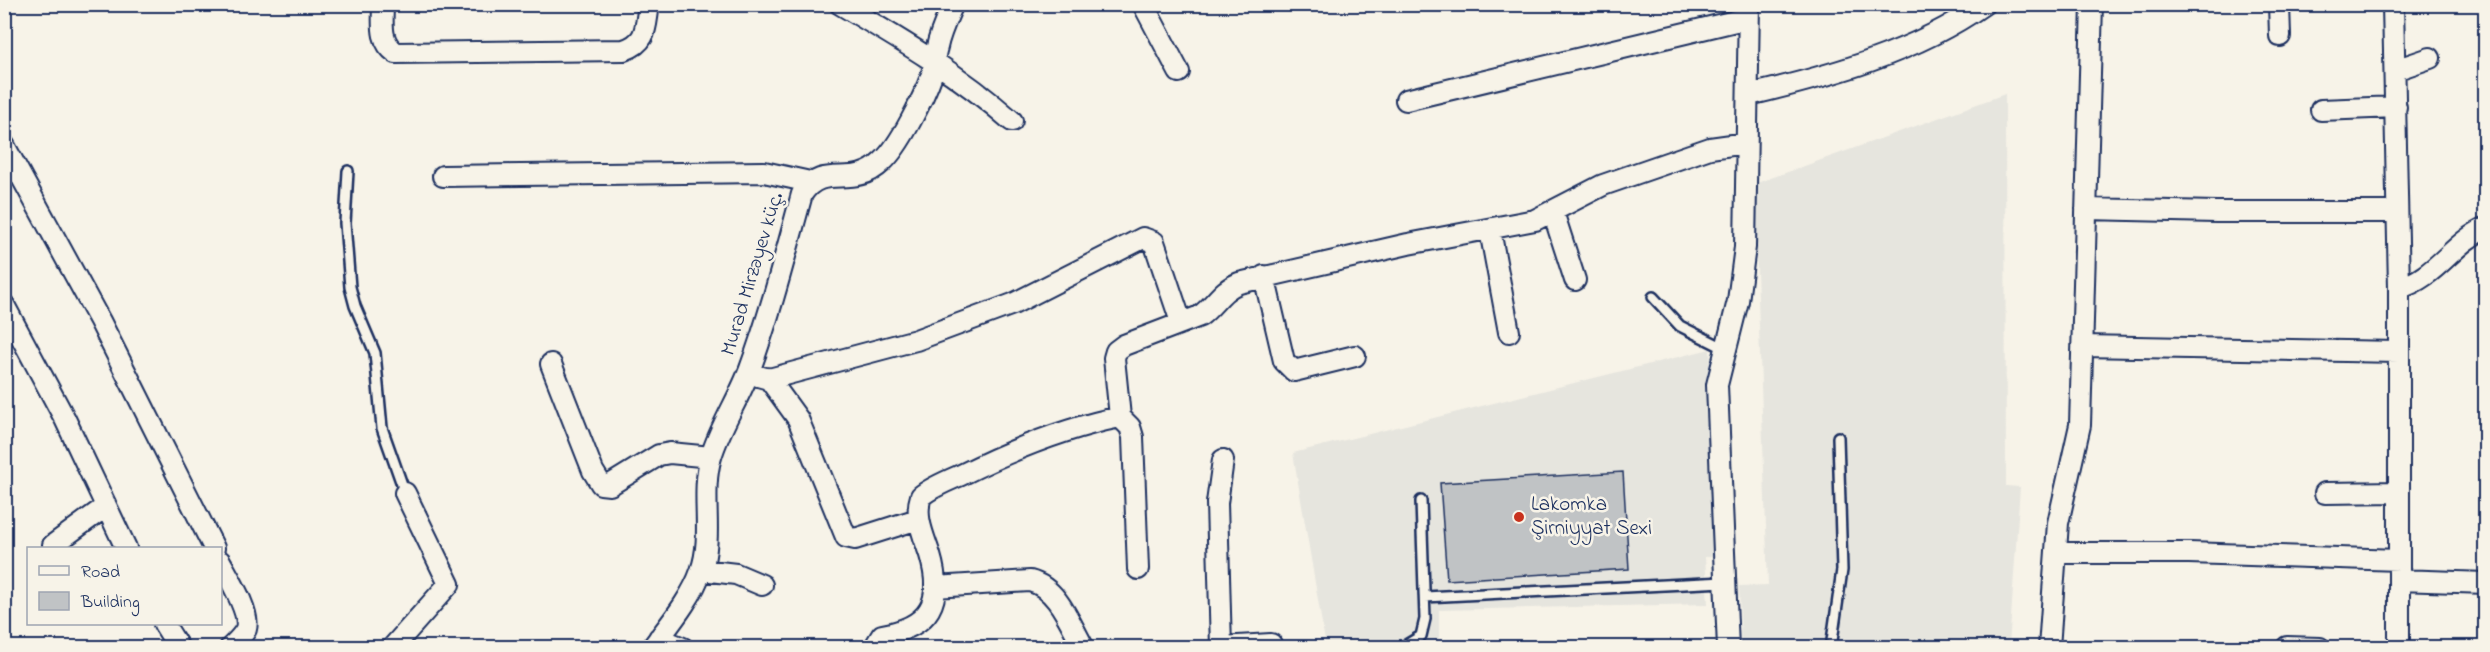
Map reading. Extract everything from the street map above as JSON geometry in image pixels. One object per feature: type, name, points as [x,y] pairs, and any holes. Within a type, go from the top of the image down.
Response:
[{"type":"street","points":[[383,4],[383,38],[387,47],[396,53],[624,50],[634,47],[643,39],[649,4]]},
{"type":"street","points":[[840,4],[935,60],[977,90],[1012,121]]},
{"type":"street","name":"Murad Mirzəyev küç.","points":[[655,643],[702,570],[705,544],[706,482],[711,457],[724,422],[748,373],[765,327],[802,194],[810,182],[823,177],[868,174],[884,160],[929,82],[940,38],[953,4]]},
{"type":"street","points":[[1143,4],[1179,72]]},
{"type":"street","points":[[1749,95],[1858,64],[1922,39],[1964,19],[1983,4]]},
{"type":"street","points":[[2049,648],[2056,553],[2064,491],[2080,424],[2092,4]]},
{"type":"street","points":[[2278,4],[2280,36]]},
{"type":"street","points":[[2393,4],[2399,288],[2399,648]]},
{"type":"street","points":[[1406,100],[1749,11],[1745,248],[1738,301],[1717,386],[1716,406],[1728,648]]},
{"type":"street","points":[[2395,70],[2430,58]]},
{"type":"street","points":[[2321,110],[2396,107]]},
{"type":"street","points":[[1138,569],[1133,437],[1130,427],[1120,417],[1114,358],[1116,351],[1210,308],[1229,287],[1264,276],[1408,244],[1534,220],[1603,185],[1710,148],[1746,143]]},
{"type":"street","points":[[4,145],[100,321],[213,547]]},
{"type":"street","points":[[442,176],[764,172],[810,182]]},
{"type":"street","points":[[2086,208],[2216,212],[2397,212]]},
{"type":"street","points":[[1553,212],[1575,280]]},
{"type":"street","points":[[2399,288],[2415,283],[2428,275],[2460,244],[2486,228]]},
{"type":"street","points":[[1491,230],[1509,332]]},
{"type":"street","points":[[748,373],[769,379],[916,340],[1012,304],[1143,238],[1154,242],[1181,322]]},
{"type":"street","points":[[1264,276],[1284,361],[1288,368],[1294,371],[1355,356]]},
{"type":"street","points":[[4,305],[65,419],[125,547]]},
{"type":"street","points":[[2083,346],[2398,352]]},
{"type":"street","points":[[551,364],[593,471],[601,484],[610,485],[659,456],[670,453],[711,457]]},
{"type":"street","points":[[769,379],[798,419],[846,537],[855,539],[918,519]]},
{"type":"street","points":[[874,648],[882,635],[912,627],[925,617],[933,606],[935,587],[931,559],[918,519],[921,496],[1010,453],[1120,417]]},
{"type":"street","points":[[1223,460],[1216,503],[1221,647],[1271,644]]},
{"type":"street","points":[[2325,493],[2398,492]]},
{"type":"street","points":[[392,648],[448,584],[405,493]]},
{"type":"street","points":[[53,545],[105,507]]},
{"type":"street","points":[[2056,553],[2189,553],[2399,560]]},
{"type":"street","points":[[222,565],[245,612],[247,626],[230,648]]},
{"type":"street","points":[[702,570],[736,574],[762,585]]},
{"type":"street","points":[[2399,580],[2486,583]]},
{"type":"street","points":[[935,587],[1030,581],[1041,584],[1053,594],[1084,648]]},
{"type":"street","points":[[165,625],[179,648]]},
{"type":"street","points":[[655,643],[683,648]]},
{"type":"street","points":[[2288,647],[2320,648]]},
{"type":"lane","points":[[348,171],[345,223],[350,287],[355,306],[375,353],[382,428],[405,493]]},
{"type":"lane","points":[[1653,297],[1680,326],[1726,349]]},
{"type":"lane","points":[[1831,648],[1842,579],[1839,437]]},
{"type":"lane","points":[[1401,648],[1421,636],[1425,597],[1421,501]]},
{"type":"lane","points":[[1425,597],[1724,582]]},
{"type":"shaded area","points":[[2005,94],[2006,486],[2020,487],[2009,647],[1741,647],[1739,586],[1768,585],[1754,184]]},
{"type":"shaded area","points":[[1710,349],[1716,557],[1705,557],[1708,604],[1439,610],[1439,647],[1326,647],[1293,453]]},
{"type":"shaded area","points":[[1062,644],[1063,647],[913,647]]},
{"type":"building","points":[[1623,472],[1629,569],[1447,580],[1440,483]]},
{"type":"place","name":"Lakomka Şirniyyat Sexi","points":[[1519,517]]}]
